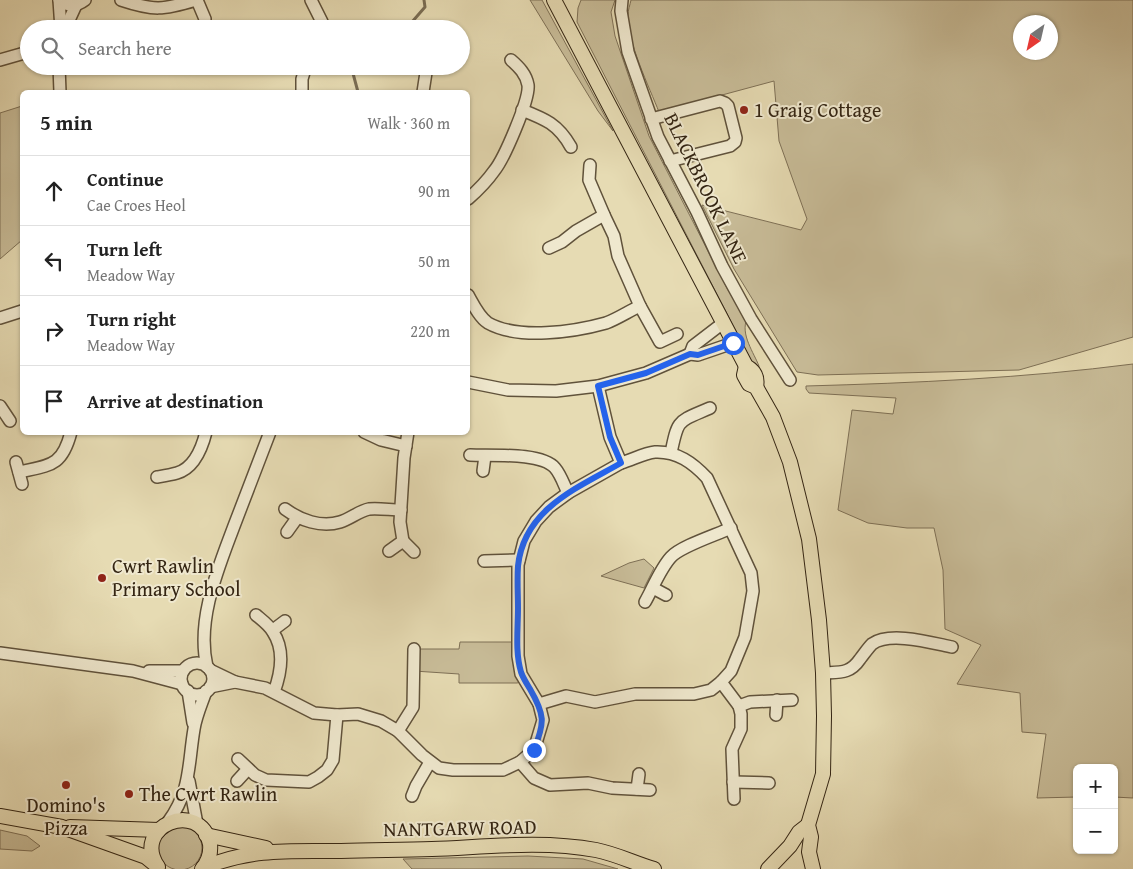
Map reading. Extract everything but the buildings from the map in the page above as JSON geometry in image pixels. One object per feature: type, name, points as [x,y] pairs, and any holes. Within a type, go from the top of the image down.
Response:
[{"type":"main road","points":[[554,0],[722,323],[746,366],[753,370],[757,380],[756,387],[773,417],[790,462],[810,538],[823,674],[823,774],[808,825],[810,837],[809,852],[813,869]]},
{"type":"main road","points":[[0,816],[62,827],[146,857],[158,867]]},
{"type":"main road","points":[[62,827],[163,826],[178,820],[188,820],[196,824],[206,835],[210,847],[209,856],[202,869]]},
{"type":"main road","points":[[768,869],[790,846],[799,832],[808,825]]},
{"type":"main road","points":[[158,867],[152,856],[152,846],[154,836],[163,826]]},
{"type":"main road","name":"NANTGARW ROAD","points":[[206,835],[274,850],[341,851],[568,846],[620,856],[648,868]]},
{"type":"main road","name":"NANTGARW ROAD","points":[[202,869],[218,862],[274,850]]},
{"type":"street","points":[[59,0],[64,4],[81,2]]},
{"type":"street","points":[[59,0],[60,20]]},
{"type":"street","points":[[120,0],[153,8],[167,9],[196,0],[205,18]]},
{"type":"street","name":"BLACKBROOK LANE","points":[[622,0],[621,11],[628,52],[658,137],[697,212],[722,266],[751,319],[790,380]]},
{"type":"street","points":[[315,1],[321,20]]},
{"type":"street","points":[[70,20],[81,2]]},
{"type":"street","points":[[0,60],[20,54]]},
{"type":"street","points":[[470,197],[495,171],[506,152],[527,97],[528,86],[524,75],[511,60]]},
{"type":"street","points":[[59,75],[60,90]]},
{"type":"street","points":[[302,90],[303,75]]},
{"type":"street","points":[[423,90],[426,75]]},
{"type":"street","points":[[651,119],[720,101],[725,102],[728,106],[736,138],[733,144],[670,161]]},
{"type":"street","points":[[522,110],[539,116],[555,126],[563,133],[571,146]]},
{"type":"street","points":[[590,165],[589,180],[614,236],[618,256],[640,306],[660,342],[677,334]]},
{"type":"street","points":[[549,248],[562,242],[576,231],[604,215]]},
{"type":"street","points":[[470,298],[487,322],[505,329],[530,333],[571,330],[607,322],[640,306]]},
{"type":"street","points":[[0,318],[20,312]]},
{"type":"street","points":[[690,354],[693,346],[722,323]]},
{"type":"street","points":[[470,382],[508,390],[556,391],[598,386],[646,373],[690,354],[698,355],[733,343]]},
{"type":"street","points":[[598,386],[610,437],[621,463]]},
{"type":"street","points":[[0,406],[10,421]]},
{"type":"street","points":[[670,453],[676,430],[681,421],[710,408]]},
{"type":"street","points":[[19,473],[50,465],[58,460],[66,450],[70,435]]},
{"type":"street","points":[[157,477],[178,473],[188,466],[196,458],[205,435]]},
{"type":"street","points":[[163,826],[177,810],[188,777],[194,727],[212,680],[204,651],[204,636],[214,583],[269,435]]},
{"type":"street","points":[[369,435],[406,446]]},
{"type":"street","points":[[408,435],[400,522],[403,541],[414,552]]},
{"type":"street","points":[[133,671],[187,668],[197,663],[235,682],[265,688],[314,714],[358,714],[381,721],[398,731],[430,762],[439,768],[453,770],[503,770],[520,762],[534,750],[543,720],[539,704],[521,674],[518,656],[519,560],[524,541],[536,521],[549,507],[568,493],[621,463],[654,452],[670,453],[696,466],[707,478],[751,573],[753,591],[745,637],[731,671],[711,690],[694,694],[635,694],[595,702],[566,696],[539,704]]},
{"type":"street","points":[[470,455],[535,458],[545,461],[555,468],[568,493]]},
{"type":"street","points":[[483,471],[485,456]]},
{"type":"street","points":[[285,509],[297,518],[318,524],[340,522],[370,509],[401,510]]},
{"type":"street","points":[[287,532],[297,518]]},
{"type":"street","points":[[646,602],[672,556],[731,528]]},
{"type":"street","points":[[389,550],[403,541]]},
{"type":"street","points":[[484,561],[519,560]]},
{"type":"street","points":[[653,588],[666,595]]},
{"type":"street","points":[[256,616],[273,630],[279,643],[281,654],[280,676],[274,692]]},
{"type":"street","points":[[273,630],[285,620]]},
{"type":"street","points":[[194,727],[181,676],[204,636]]},
{"type":"street","points":[[823,674],[845,672],[852,669],[873,644],[882,640],[892,638],[952,647]]},
{"type":"street","points":[[398,731],[413,707],[409,666],[414,648]]},
{"type":"street","points":[[0,653],[133,671],[185,688],[196,694],[235,682]]},
{"type":"street","points":[[721,682],[739,706],[741,714],[742,729],[732,749],[734,799]]},
{"type":"street","points":[[776,715],[777,700]]},
{"type":"street","points":[[739,706],[750,702],[792,700]]},
{"type":"street","points":[[238,759],[255,776],[266,780],[309,782],[327,770],[333,760],[337,715]]},
{"type":"street","points":[[412,787],[430,762]]},
{"type":"street","points":[[520,762],[534,778],[550,785],[588,784],[612,788],[650,790]]},
{"type":"street","points":[[237,782],[248,769]]},
{"type":"street","points":[[637,789],[639,774]]},
{"type":"street","points":[[188,777],[196,824]]},
{"type":"street","points":[[733,782],[769,784]]},
{"type":"shaded area","points":[[530,0],[542,0],[613,131],[598,111]]},
{"type":"shaded area","points":[[581,0],[615,0],[611,12],[615,36],[649,136],[728,290],[747,319],[745,325],[746,337],[759,366],[757,372],[577,22],[578,8]]},
{"type":"shaded area","points":[[631,0],[1133,0],[1133,337],[1019,370],[818,375],[797,372],[734,269],[702,205],[801,230],[807,219],[779,141],[774,81],[659,112],[639,64],[631,37],[628,25]]},
{"type":"shaded area","points":[[20,107],[20,242],[0,259],[0,113]]},
{"type":"shaded area","points":[[1133,364],[1133,798],[1118,797],[1118,764],[1073,764],[1073,797],[1037,798],[1046,734],[1022,732],[1020,693],[957,684],[981,645],[945,629],[943,570],[934,528],[907,528],[868,523],[838,510],[852,410],[893,414],[896,398],[809,393],[806,386],[970,379]]},
{"type":"shaded area","points":[[644,559],[654,568],[644,588],[601,576],[629,563]]},
{"type":"shaded area","points":[[460,642],[518,642],[525,681],[517,683],[459,683],[459,674],[414,671],[414,649],[459,649]]},
{"type":"shaded area","points":[[180,826],[192,830],[198,836],[202,848],[198,860],[192,866],[180,870],[168,866],[162,860],[158,848],[162,836],[168,830]]},
{"type":"shaded area","points":[[0,830],[27,836],[40,846],[32,851],[0,849]]},
{"type":"shaded area","points":[[528,856],[583,859],[618,869],[412,869],[403,859]]},
{"type":"waterway","points":[[414,20],[425,7],[424,0]]},
{"type":"waterway","points":[[353,75],[357,90]]},
{"type":"place","name":"1 Graig Cottage","points":[[744,110]]},
{"type":"place","name":"Cwrt Rawlin Primary School","points":[[102,578]]},
{"type":"place","name":"Domino's Pizza","points":[[66,785]]},
{"type":"place","name":"The Cwrt Rawlin","points":[[129,794]]},
{"type":"route","points":[[534,750],[543,720],[539,704],[521,674],[518,656],[518,566],[524,541],[536,521],[549,507],[568,493],[621,463],[610,437],[598,386],[646,373],[690,354],[698,355],[733,343]]}]
